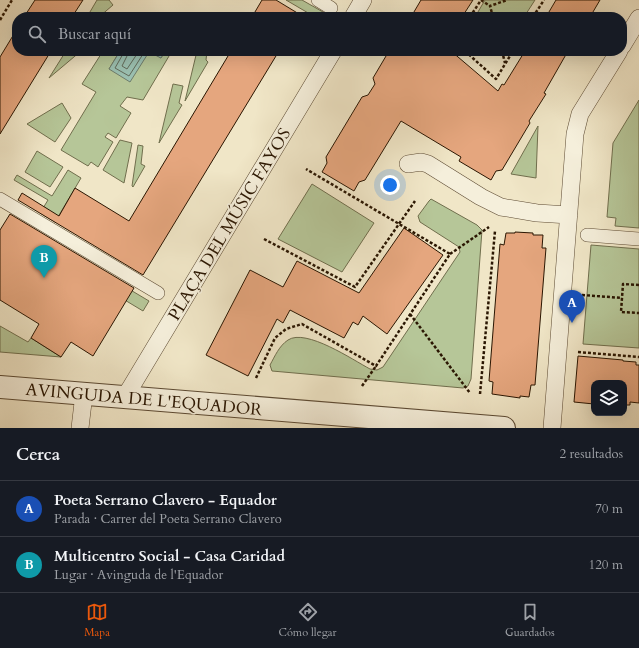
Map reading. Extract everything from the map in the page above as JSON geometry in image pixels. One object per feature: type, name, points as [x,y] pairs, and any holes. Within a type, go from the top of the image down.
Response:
[{"type":"street","points":[[318,0],[331,8]]},
{"type":"street","points":[[356,12],[364,0]]},
{"type":"street","points":[[627,38],[639,18]]},
{"type":"street","name":"PLAÇA DEL MÚSIC FAYOS","points":[[125,397],[330,56]]},
{"type":"street","points":[[552,428],[574,134],[580,114],[616,56]]},
{"type":"street","points":[[408,164],[421,162],[428,164],[481,197],[501,207],[537,213],[569,215]]},
{"type":"street","points":[[0,199],[158,293]]},
{"type":"street","points":[[587,235],[639,239]]},
{"type":"street","name":"AVINGUDA DE L'EQUADOR","points":[[0,387],[504,428]]},
{"type":"street","points":[[80,428],[84,394]]},
{"type":"path","points":[[0,20],[12,0]]},
{"type":"path","points":[[473,12],[481,0],[490,6],[492,12]]},
{"type":"path","points":[[490,6],[507,0]]},
{"type":"path","points":[[536,12],[544,0]]},
{"type":"path","points":[[471,56],[496,79],[510,56]]},
{"type":"path","points":[[503,56],[505,63]]},
{"type":"path","points":[[306,169],[450,254]]},
{"type":"path","points":[[264,239],[355,287],[415,200]]},
{"type":"path","points":[[362,386],[450,254],[489,228]]},
{"type":"path","points":[[480,394],[495,231]]},
{"type":"path","points":[[639,285],[623,284],[621,312],[639,313]]},
{"type":"path","points":[[582,295],[622,298]]},
{"type":"path","points":[[410,314],[470,394]]},
{"type":"path","points":[[256,378],[275,338],[286,329],[302,324],[376,366]]},
{"type":"path","points":[[578,352],[639,357]]},
{"type":"shaded area","points":[[97,0],[109,0],[113,5],[105,12],[90,12]]},
{"type":"shaded area","points":[[286,0],[302,0],[323,12],[306,12]]},
{"type":"shaded area","points":[[485,0],[535,0],[527,12],[478,12]]},
{"type":"shaded area","points":[[63,56],[75,56],[49,78]]},
{"type":"shaded area","points":[[100,56],[117,56],[109,69],[138,56],[158,56],[161,58],[162,56],[169,56],[143,100],[127,97],[120,106],[131,113],[116,138],[108,133],[105,137],[113,142],[98,167],[91,162],[88,166],[61,150],[96,92],[82,84]]},
{"type":"shaded area","points":[[196,56],[206,56],[206,60],[208,62],[185,101]]},
{"type":"shaded area","points":[[173,84],[183,86],[179,103],[182,105],[159,143]]},
{"type":"shaded area","points":[[639,100],[639,228],[615,226],[616,218],[607,217],[613,143]]},
{"type":"shaded area","points":[[62,103],[71,118],[55,142],[27,124]]},
{"type":"shaded area","points":[[538,126],[536,178],[511,174]]},
{"type":"shaded area","points":[[120,140],[132,143],[124,183],[103,170]]},
{"type":"shaded area","points":[[138,145],[143,146],[141,164],[145,166],[133,187],[132,186]]},
{"type":"shaded area","points":[[37,151],[63,167],[50,187],[25,172]]},
{"type":"shaded area","points":[[68,170],[81,178],[55,222],[40,213],[48,200],[14,180],[17,175],[52,196]]},
{"type":"shaded area","points":[[312,184],[374,223],[342,272],[278,239]]},
{"type":"shaded area","points":[[431,199],[477,225],[482,230],[471,379],[468,386],[463,388],[272,371],[270,365],[280,348],[285,342],[296,337],[306,338],[329,347],[370,369],[377,370],[383,367],[460,252],[459,247],[420,222],[418,216]]},
{"type":"shaded area","points":[[55,245],[149,301],[143,311],[50,255]]},
{"type":"shaded area","points":[[591,245],[639,249],[639,348],[583,344]]},
{"type":"shaded area","points":[[0,326],[28,342],[31,338],[61,357],[0,352]]},
{"type":"water","points":[[117,56],[146,56],[130,82],[109,69]]},
{"type":"building","points":[[35,0],[83,0],[75,12],[27,12]]},
{"type":"building","points":[[262,0],[276,0],[296,12],[255,12]]},
{"type":"building","points":[[421,0],[473,0],[465,12],[414,12]]},
{"type":"building","points":[[556,0],[600,0],[593,12],[549,12]]},
{"type":"building","points":[[12,37],[12,56],[48,56],[0,134],[0,57]]},
{"type":"building","points":[[228,56],[276,56],[143,275],[18,200],[22,193],[59,216],[75,188],[129,221]]},
{"type":"building","points":[[386,56],[457,56],[498,91],[502,84],[504,85],[522,56],[565,56],[544,93],[546,94],[529,121],[530,123],[502,170],[496,171],[491,180],[459,161],[461,157],[401,121],[365,180],[359,182],[354,191],[322,172],[327,163],[326,157],[362,97],[368,95],[375,84],[373,78]]},
{"type":"building","points":[[10,214],[134,288],[93,356],[71,342],[61,357],[31,338],[39,324],[0,300],[0,230]]},
{"type":"building","points":[[404,228],[443,255],[387,334],[363,316],[358,325],[353,322],[344,338],[290,310],[283,323],[277,319],[248,376],[206,355],[250,270],[283,287],[297,261],[359,293]]},
{"type":"building","points":[[515,232],[543,235],[542,248],[546,248],[535,385],[531,385],[529,397],[520,396],[520,398],[492,394],[493,382],[489,381],[500,244],[504,245],[506,233]]},
{"type":"building","points":[[578,356],[623,360],[636,362],[636,365],[639,365],[639,403],[630,402],[630,405],[627,405],[627,380],[591,380],[591,404],[574,402]]},
{"type":"place","name":"Multicentro Social - Casa Caridad","points":[[44,278]]},
{"type":"place","name":"Poeta Serrano Clavero - Equador","points":[[572,323]]}]
